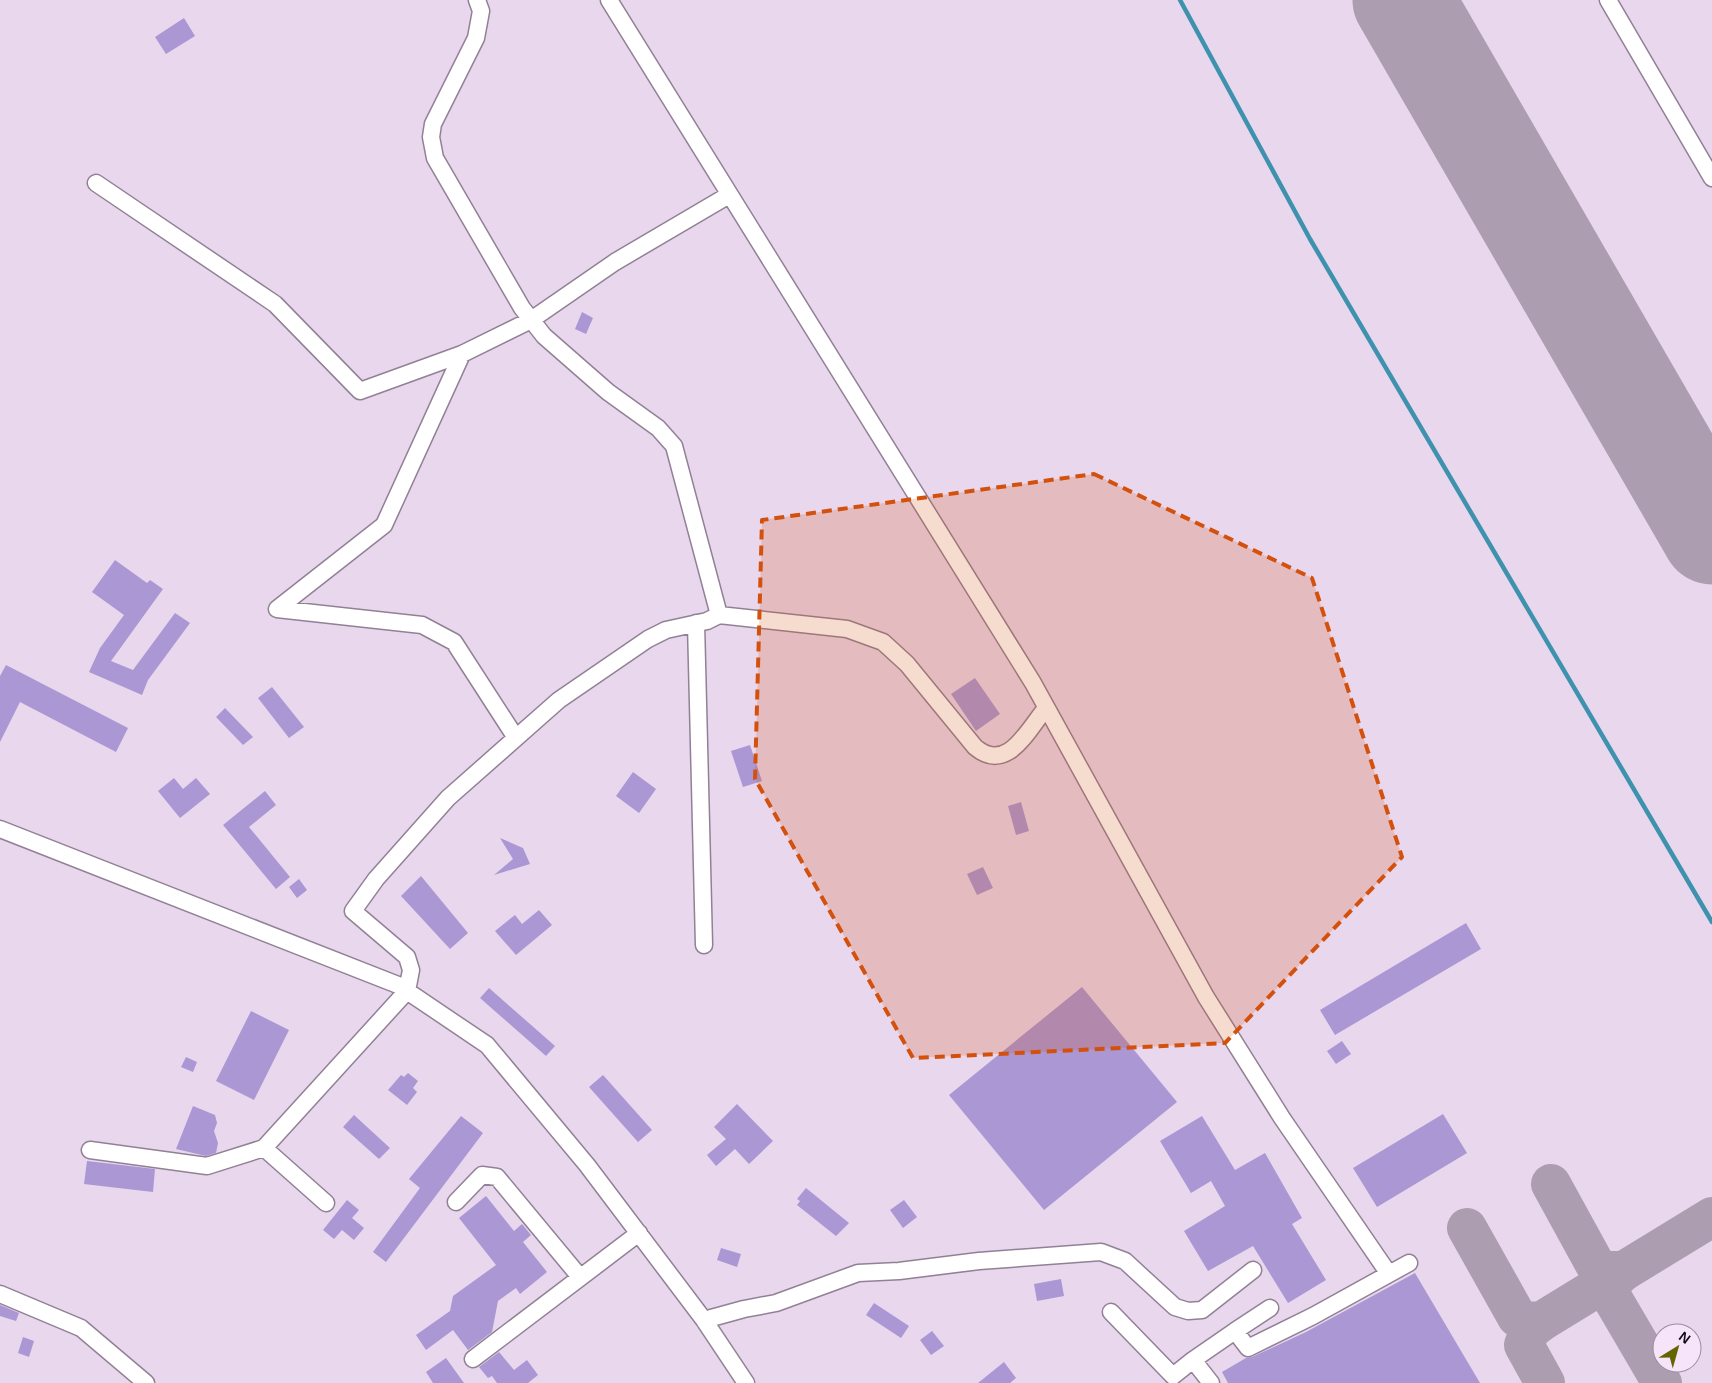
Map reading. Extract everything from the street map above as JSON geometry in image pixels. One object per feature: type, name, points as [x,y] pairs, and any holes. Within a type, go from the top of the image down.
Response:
[{"type":"street","points":[[477,0],[481,11],[478,30],[434,124],[431,137],[435,158],[531,320],[544,336],[608,392],[658,428],[674,446],[719,615]]},
{"type":"street","points":[[609,0],[1033,683],[1206,997],[1282,1118],[1389,1274]]},
{"type":"street","points":[[1608,0],[1712,178]]},
{"type":"street","points":[[96,183],[275,304],[360,391],[462,354],[531,320],[615,262],[729,195]]},
{"type":"street","points":[[462,354],[384,525],[277,609],[422,626],[454,642],[516,738]]},
{"type":"street","points":[[90,1150],[207,1166],[264,1148],[407,991],[411,970],[407,957],[353,911],[376,879],[448,798],[559,700],[648,639],[666,630],[719,615],[847,629],[883,642],[907,664],[975,748],[984,755],[993,758],[999,757],[1012,749],[1046,708]]},
{"type":"street","points":[[696,623],[704,944]]},
{"type":"street","points":[[0,829],[389,982],[407,991],[487,1045],[587,1165],[704,1320],[746,1383]]},
{"type":"street","points":[[264,1148],[326,1203]]},
{"type":"street","points":[[456,1202],[482,1175],[497,1177],[580,1277]]},
{"type":"street","points":[[473,1359],[639,1234]]},
{"type":"street","points":[[704,1320],[744,1309],[776,1303],[858,1273],[899,1271],[979,1261],[1101,1252],[1125,1261],[1175,1307],[1188,1311],[1202,1310],[1253,1270]]},
{"type":"street","points":[[1235,1331],[1248,1348],[1313,1316],[1409,1263]]},
{"type":"street","points":[[0,1294],[81,1328],[146,1383]]},
{"type":"street","points":[[1111,1312],[1173,1376],[1193,1360],[1270,1308]]},
{"type":"street","points":[[1193,1360],[1211,1383]]},
{"type":"highlighted area","points":[[1094,474],[1312,578],[1402,857],[1225,1043],[913,1058],[755,779],[762,520]]},
{"type":"building","points":[[184,18],[195,36],[166,54],[155,37]]},
{"type":"building","points":[[582,312],[593,318],[586,334],[575,329]]},
{"type":"building","points":[[115,560],[147,583],[150,580],[163,589],[111,661],[133,670],[175,613],[190,623],[148,680],[142,695],[89,672],[100,648],[124,615],[92,592]]},
{"type":"building","points":[[6,665],[128,728],[116,752],[20,702],[0,742],[0,676]]},
{"type":"building","points":[[975,678],[1000,714],[976,731],[951,694]]},
{"type":"building","points":[[272,687],[304,727],[289,738],[258,698]]},
{"type":"building","points":[[225,708],[253,737],[243,745],[216,717]]},
{"type":"building","points":[[750,745],[762,781],[743,787],[731,751]]},
{"type":"building","points":[[633,772],[656,789],[639,813],[616,796]]},
{"type":"building","points":[[174,778],[183,789],[196,778],[210,794],[180,818],[158,791]]},
{"type":"building","points":[[265,791],[276,805],[249,827],[290,877],[276,889],[223,825]]},
{"type":"building","points":[[1021,802],[1029,831],[1016,835],[1008,806]]},
{"type":"building","points":[[500,838],[523,848],[530,864],[494,875],[513,859]]},
{"type":"building","points":[[983,867],[993,888],[977,895],[967,874]]},
{"type":"building","points":[[421,876],[468,933],[450,949],[401,896]]},
{"type":"building","points":[[299,879],[307,890],[297,898],[289,887]]},
{"type":"building","points":[[539,910],[552,925],[516,955],[495,931],[515,915],[522,924]]},
{"type":"building","points":[[1466,923],[1481,949],[1335,1035],[1320,1010]]},
{"type":"building","points":[[1082,987],[1177,1102],[1044,1210],[949,1095]]},
{"type":"building","points":[[489,988],[555,1046],[546,1056],[480,998]]},
{"type":"building","points":[[251,1011],[289,1030],[254,1100],[216,1081]]},
{"type":"building","points":[[1342,1041],[1351,1054],[1336,1064],[1327,1051]]},
{"type":"building","points":[[186,1057],[197,1062],[193,1072],[181,1067]]},
{"type":"building","points":[[408,1073],[418,1081],[413,1088],[417,1092],[407,1105],[388,1090],[401,1075],[404,1077]]},
{"type":"building","points":[[603,1075],[652,1130],[638,1142],[589,1087]]},
{"type":"building","points":[[737,1104],[773,1141],[749,1164],[735,1149],[716,1166],[707,1155],[726,1139],[714,1127]]},
{"type":"building","points":[[193,1106],[215,1115],[217,1123],[214,1131],[218,1143],[216,1153],[206,1156],[176,1149]]},
{"type":"building","points":[[1443,1114],[1467,1153],[1377,1207],[1353,1168]]},
{"type":"building","points":[[354,1115],[390,1148],[379,1159],[343,1127]]},
{"type":"building","points":[[461,1116],[483,1133],[386,1262],[373,1252],[420,1188],[409,1179]]},
{"type":"building","points":[[1202,1116],[1235,1170],[1265,1153],[1302,1218],[1292,1224],[1326,1280],[1288,1303],[1253,1246],[1208,1271],[1184,1231],[1225,1206],[1211,1181],[1191,1193],[1160,1141]]},
{"type":"building","points":[[87,1161],[155,1169],[153,1192],[84,1184]]},
{"type":"building","points":[[806,1188],[849,1223],[836,1236],[797,1205],[800,1201],[797,1199]]},
{"type":"building","points":[[486,1196],[514,1231],[522,1224],[531,1235],[523,1242],[547,1272],[520,1294],[516,1288],[498,1301],[492,1332],[468,1350],[453,1330],[426,1350],[416,1335],[450,1311],[453,1296],[496,1265],[459,1218]]},
{"type":"building","points":[[347,1200],[359,1210],[352,1218],[364,1228],[354,1240],[342,1230],[334,1239],[323,1230]]},
{"type":"building","points":[[904,1200],[917,1217],[903,1228],[890,1210]]},
{"type":"building","points":[[721,1248],[741,1254],[737,1267],[717,1260]]},
{"type":"building","points":[[1415,1273],[1480,1383],[1228,1383],[1222,1372],[1246,1358],[1306,1332]]},
{"type":"building","points":[[1061,1279],[1064,1296],[1037,1301],[1034,1284]]},
{"type":"building","points":[[874,1303],[909,1326],[901,1338],[866,1315]]},
{"type":"building","points":[[0,1305],[19,1313],[16,1321],[0,1316]]},
{"type":"building","points":[[932,1331],[944,1346],[931,1355],[920,1340]]},
{"type":"building","points":[[23,1337],[34,1341],[29,1357],[18,1353]]},
{"type":"building","points":[[499,1352],[514,1370],[527,1360],[538,1375],[528,1383],[497,1383],[492,1376],[488,1378],[479,1367]]},
{"type":"building","points":[[446,1358],[464,1383],[433,1383],[426,1372]]},
{"type":"building","points":[[1004,1362],[1016,1378],[1010,1383],[978,1383]]},
{"type":"waterway","points":[[1180,0],[1310,239],[1712,922]]},
{"type":"taxiway","points":[[1551,1184],[1596,1266],[1605,1271],[1624,1271]]},
{"type":"taxiway","points":[[1542,1321],[1712,1217]]},
{"type":"taxiway","points":[[1467,1228],[1517,1317],[1527,1322],[1542,1321],[1530,1330],[1524,1345],[1545,1383]]},
{"type":"taxiway","points":[[1621,1273],[1612,1282],[1611,1296],[1662,1383]]},
{"type":"runway","points":[[1403,0],[1712,534]]}]
